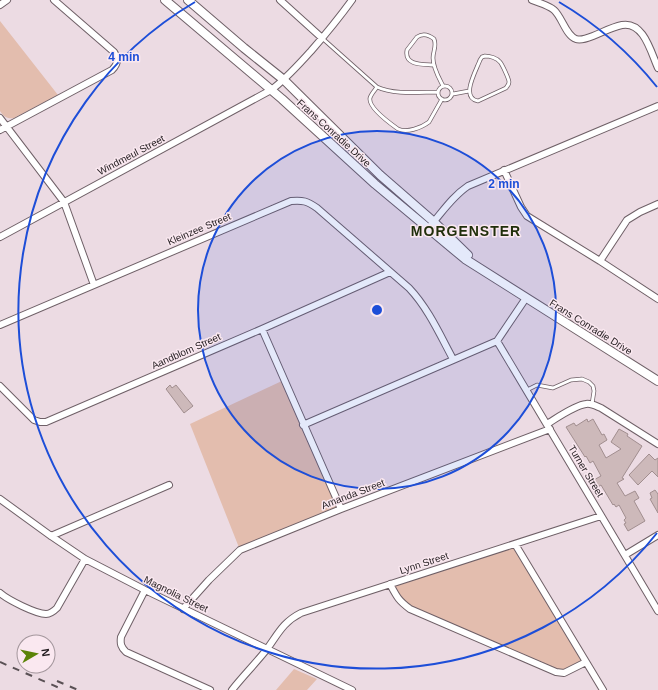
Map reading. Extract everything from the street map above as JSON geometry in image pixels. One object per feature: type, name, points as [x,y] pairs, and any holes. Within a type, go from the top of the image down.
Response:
[{"type":"street","points":[[0,6],[7,0]]},
{"type":"street","points":[[0,130],[112,70],[118,63],[117,56],[114,52],[54,0]]},
{"type":"street","name":"Frans Conradie Drive","points":[[165,0],[271,90],[375,184],[465,259],[658,381]]},
{"type":"street","name":"Frans Conradie Drive","points":[[188,0],[284,80],[380,175],[434,222],[492,277]]},
{"type":"street","points":[[280,0],[322,38]]},
{"type":"street","name":"Windmeul Street","points":[[0,237],[271,90],[284,80],[322,38],[352,0]]},
{"type":"street","points":[[532,0],[550,7],[555,11],[569,33],[576,40],[585,39],[617,26],[628,25],[634,27],[645,37],[658,68]]},
{"type":"street","points":[[428,229],[454,197],[468,186],[658,106]]},
{"type":"street","points":[[0,118],[64,202],[94,285]]},
{"type":"street","points":[[504,170],[521,208],[527,216],[658,299]]},
{"type":"street","name":"Kleinzee Street","points":[[0,325],[291,201],[306,201],[312,204],[409,288],[437,329],[453,359]]},
{"type":"street","points":[[600,261],[627,220],[658,204]]},
{"type":"street","name":"Aandblom Street","points":[[0,386],[34,420],[46,422],[390,272]]},
{"type":"street","points":[[303,425],[497,340],[526,298]]},
{"type":"street","points":[[262,329],[341,509]]},
{"type":"street","name":"Turner Street","points":[[497,340],[658,611]]},
{"type":"street","points":[[592,404],[601,408],[658,444]]},
{"type":"street","name":"Amanda Street","points":[[184,609],[209,580],[240,550],[548,427],[579,405],[592,404]]},
{"type":"street","points":[[51,536],[169,485]]},
{"type":"street","name":"Magnolia Street","points":[[0,499],[85,559],[145,590],[352,690]]},
{"type":"street","name":"Lynn Street","points":[[232,690],[287,622],[301,613],[601,516]]},
{"type":"street","points":[[625,555],[658,535]]},
{"type":"street","points":[[515,544],[603,690]]},
{"type":"street","points":[[0,593],[12,601],[47,614],[57,608],[85,559]]},
{"type":"street","points":[[390,584],[397,597],[410,609],[556,672],[564,673],[586,662]]},
{"type":"street","points":[[145,590],[121,637],[120,643],[122,647],[126,652],[210,690]]},
{"type":"lane","points":[[434,65],[409,61],[406,53],[407,50],[419,35],[427,34],[434,39],[436,45],[433,58],[434,65],[442,86]]},
{"type":"lane","points":[[322,38],[377,87],[383,90],[438,92]]},
{"type":"lane","points":[[488,56],[500,62],[509,82],[506,88],[478,101],[470,97],[468,91],[482,57],[488,56]]},
{"type":"lane","points":[[438,92],[442,86]]},
{"type":"lane","points":[[442,86],[450,87],[453,94]]},
{"type":"lane","points":[[377,87],[370,100],[372,107],[401,131],[409,130],[429,122],[442,99]]},
{"type":"lane","points":[[442,99],[446,100],[453,94],[468,91]]},
{"type":"lane","points":[[438,92],[442,99]]},
{"type":"lane","points":[[527,390],[537,385],[553,388],[571,380],[582,379],[589,382],[593,386],[594,391],[592,404]]},
{"type":"shaded area","points":[[0,21],[58,95],[14,118],[6,117],[0,111]]},
{"type":"shaded area","points":[[284,380],[341,509],[240,550],[190,424]]},
{"type":"shaded area","points":[[515,544],[584,659],[565,672],[558,671],[409,607],[398,597],[392,583]]},
{"type":"shaded area","points":[[294,669],[317,679],[307,690],[276,690]]},
{"type":"building","points":[[170,385],[172,388],[176,385],[193,406],[184,413],[166,389]]},
{"type":"building","points":[[587,419],[588,422],[593,419],[602,435],[604,434],[607,440],[599,445],[606,458],[621,449],[611,442],[619,429],[628,434],[627,436],[642,446],[622,478],[624,479],[617,483],[625,496],[635,491],[639,498],[634,501],[645,521],[628,531],[624,524],[626,523],[624,520],[626,518],[619,505],[616,507],[614,504],[613,505],[601,485],[594,489],[590,482],[601,476],[593,461],[590,463],[586,456],[585,457],[566,427],[574,423],[576,426]]},
{"type":"building","points":[[649,454],[655,460],[658,458],[658,477],[652,471],[638,485],[629,475]]},
{"type":"building","points":[[655,490],[658,494],[658,513],[650,499],[652,498],[650,493]]},
{"type":"railway","points":[[0,662],[64,690]]},
{"type":"railway","points":[[57,681],[78,690]]},
{"type":"district","name":"MORGENSTER","points":[[466,231]]}]
